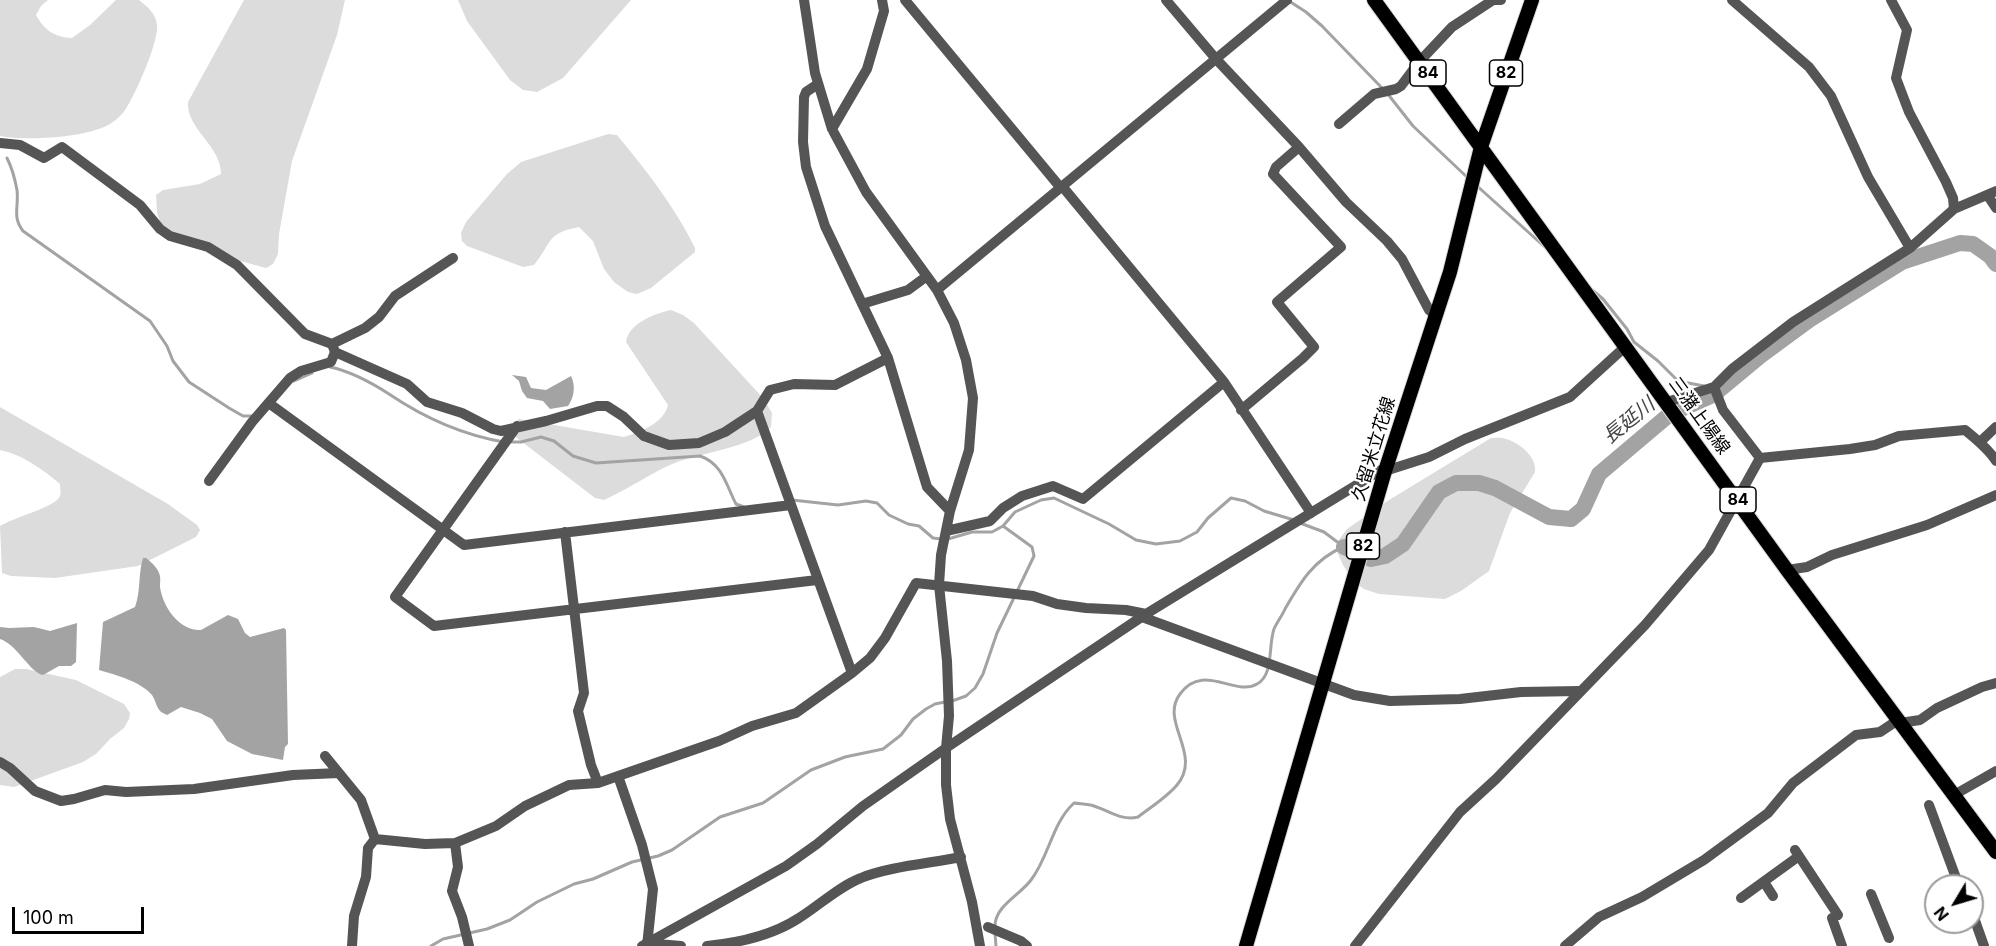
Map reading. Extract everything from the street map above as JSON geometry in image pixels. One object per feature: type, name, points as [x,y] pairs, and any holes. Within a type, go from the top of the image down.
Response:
[{"type":"main road","name":"三潴上陽線","points":[[1374,0],[1787,570],[1996,852]]},
{"type":"main road","name":"久留米立花線","points":[[1246,946],[1385,471],[1450,272],[1481,147],[1532,0]]},
{"type":"street","points":[[804,0],[818,84],[832,129],[866,192],[937,290],[954,323],[966,360],[973,398],[969,450],[942,545],[939,585],[948,672],[946,785],[951,819],[972,902],[980,946]]},
{"type":"street","points":[[832,129],[867,69],[884,11],[882,0]]},
{"type":"street","points":[[905,0],[1224,382],[1311,513]]},
{"type":"street","points":[[1167,0],[1216,59],[1299,147],[1346,202],[1387,241],[1401,259],[1429,310],[1436,316]]},
{"type":"street","points":[[937,290],[1287,0]]},
{"type":"street","points":[[1339,124],[1374,94],[1401,86],[1419,62],[1461,20],[1493,0],[1501,0]]},
{"type":"street","points":[[1732,0],[1809,67],[1831,96],[1868,177],[1910,248]]},
{"type":"street","points":[[1891,0],[1907,30],[1896,78],[1909,112],[1946,182],[1953,198],[1954,209]]},
{"type":"street","points":[[818,84],[806,92],[804,97],[803,142],[806,167],[825,226],[888,358],[927,487],[950,512]]},
{"type":"street","points":[[0,142],[20,145],[44,158],[62,147],[141,205],[160,230],[170,236],[208,246],[237,265],[305,334],[407,384],[427,402],[462,413],[501,431],[546,422],[597,406],[607,406],[624,417],[644,435],[669,445],[699,443],[725,432],[756,411],[770,390],[794,384],[835,385],[888,358]]},
{"type":"street","points":[[1241,410],[1314,347],[1277,302],[1341,247],[1274,174],[1276,167],[1299,147]]},
{"type":"street","points":[[1667,402],[1714,387],[1732,369],[1793,322],[1910,248],[1954,209],[1992,194],[1996,208]]},
{"type":"street","points":[[209,482],[252,422],[270,404],[290,378],[301,371],[331,362],[334,348],[379,317],[395,296],[453,258]]},
{"type":"street","points":[[862,304],[908,290],[927,276]]},
{"type":"street","points":[[645,945],[786,866],[863,806],[1144,615],[1381,470],[1385,471],[1429,458],[1465,439],[1570,397],[1626,346]]},
{"type":"street","points":[[945,532],[990,521],[1003,508],[1022,496],[1053,486],[1083,499],[1224,382]]},
{"type":"street","points":[[1714,387],[1723,410],[1760,458]]},
{"type":"street","points":[[270,404],[464,545],[791,505]]},
{"type":"street","points":[[756,411],[852,673]]},
{"type":"street","points":[[517,426],[395,597],[434,626],[817,580]]},
{"type":"street","points":[[1980,442],[1996,428]]},
{"type":"street","points":[[1760,458],[1850,450],[1875,445],[1899,436],[1965,430],[1980,442],[1981,447],[1992,453],[1996,461]]},
{"type":"street","points":[[1355,946],[1460,812],[1496,779],[1645,625],[1709,550],[1760,458]]},
{"type":"street","points":[[1787,570],[1808,567],[1832,555],[1926,525],[1996,495]]},
{"type":"street","points":[[566,532],[584,693],[578,711],[591,765],[598,783]]},
{"type":"street","points":[[375,839],[424,844],[455,843],[496,826],[525,806],[569,785],[598,783],[719,741],[752,726],[796,713],[870,658],[885,638],[916,583],[1033,596],[1057,604],[1086,608],[1126,610],[1354,695],[1390,701],[1460,699],[1521,692],[1579,691]]},
{"type":"street","points":[[1565,946],[1599,917],[1642,897],[1704,860],[1768,813],[1793,783],[1856,735],[1880,732],[1899,721],[1920,720],[1937,708],[1996,683]]},
{"type":"street","points":[[325,756],[362,800],[375,839]]},
{"type":"street","points":[[0,762],[35,791],[61,801],[105,790],[126,792],[194,789],[293,775],[339,773]]},
{"type":"street","points":[[1954,795],[1996,771]]},
{"type":"street","points":[[618,776],[642,845],[653,889],[645,945]]},
{"type":"street","points":[[1929,805],[1955,874]]},
{"type":"street","points":[[352,946],[354,916],[366,877],[368,848],[375,839]]},
{"type":"street","points":[[455,843],[458,867],[452,891],[462,917],[468,946]]},
{"type":"street","points":[[1741,898],[1764,882],[1797,853],[1835,916],[1842,946]]},
{"type":"street","points":[[707,946],[755,937],[782,927],[798,919],[846,885],[864,876],[961,857]]},
{"type":"street","points":[[1764,882],[1773,896]]},
{"type":"street","points":[[1871,894],[1889,938]]},
{"type":"street","points":[[987,927],[1022,941],[1027,946]]},
{"type":"street","points":[[645,945],[681,946]]},
{"type":"shaded area","points":[[0,0],[48,0],[36,15],[39,21],[51,32],[72,38],[90,25],[116,0],[139,0],[145,5],[155,17],[157,33],[140,81],[122,114],[110,124],[70,136],[39,138],[0,136]]},
{"type":"shaded area","points":[[244,0],[345,0],[337,35],[292,161],[279,234],[278,254],[273,264],[266,268],[223,256],[177,237],[159,219],[157,210],[156,195],[163,190],[200,184],[221,174],[216,154],[192,121],[188,102]]},
{"type":"shaded area","points":[[458,0],[631,0],[563,78],[537,92],[523,90],[510,80],[467,21]]},
{"type":"shaded area","points":[[608,134],[617,135],[649,175],[669,203],[695,248],[695,252],[651,288],[637,294],[628,292],[614,282],[604,269],[593,241],[579,227],[568,229],[555,236],[534,265],[523,267],[467,246],[462,241],[461,233],[466,222],[507,174],[521,162]]},
{"type":"shaded area","points":[[671,310],[694,323],[763,398],[772,413],[771,427],[752,440],[677,462],[604,500],[595,498],[517,438],[509,427],[519,419],[624,437],[657,422],[668,405],[626,342],[628,335],[643,320]]},
{"type":"shaded area","points":[[512,375],[526,377],[531,388],[546,390],[571,376],[574,388],[572,399],[568,406],[550,409],[543,401],[527,398],[519,381]]},
{"type":"shaded area","points":[[0,407],[168,504],[197,525],[200,530],[196,537],[138,566],[55,578],[11,576],[2,573],[0,526],[54,502],[59,497],[60,484],[40,468],[16,455],[0,450]]},
{"type":"shaded area","points":[[1491,438],[1504,438],[1522,447],[1533,461],[1535,472],[1510,513],[1489,571],[1461,591],[1445,599],[1379,594],[1364,589],[1353,581],[1337,552],[1338,541],[1347,529],[1389,500]]},
{"type":"shaded area","points":[[143,558],[152,563],[160,575],[160,587],[168,610],[186,627],[201,630],[228,615],[238,619],[245,633],[250,637],[284,628],[286,630],[288,744],[285,747],[283,760],[252,754],[227,741],[212,719],[200,713],[181,707],[167,715],[161,712],[152,695],[141,686],[99,670],[103,622],[135,607]]},
{"type":"shaded area","points":[[77,623],[76,662],[71,666],[59,666],[43,675],[33,669],[12,647],[0,639],[0,627],[34,627],[50,631]]},
{"type":"shaded area","points":[[15,669],[26,669],[76,680],[124,704],[130,713],[129,719],[124,728],[96,754],[83,762],[14,787],[0,785],[0,677]]},
{"type":"waterway","points":[[1289,1],[1322,26],[1382,88]]},
{"type":"waterway","points":[[1387,93],[1413,126],[1469,179]]},
{"type":"waterway","points":[[7,158],[17,190],[18,221],[23,231],[150,321],[167,346],[173,361],[189,382],[243,416],[253,416]]},
{"type":"waterway","points":[[1476,185],[1547,249]]},
{"type":"waterway","name":"長延川","points":[[1344,547],[1371,559],[1385,556],[1403,544],[1439,492],[1456,483],[1479,483],[1495,488],[1549,517],[1571,519],[1583,509],[1599,474],[1670,414],[1713,395],[1809,320],[1902,262],[1960,243],[1973,244],[1990,256],[1996,264]]},
{"type":"waterway","points":[[1590,288],[1603,299],[1627,329],[1634,342],[1678,381],[1704,386]]},
{"type":"waterway","points":[[330,367],[368,382],[444,424],[474,435],[504,442]]},
{"type":"waterway","points":[[294,381],[312,373]]},
{"type":"waterway","points":[[510,442],[541,437],[554,441],[573,456],[596,463],[700,456],[714,464],[736,504],[744,507]]},
{"type":"waterway","points":[[948,539],[972,532],[992,532],[1003,526],[1015,512],[1041,500],[1054,498],[1109,524],[1136,540],[1156,544],[1180,541],[1197,532],[1208,518],[1231,498],[1294,520]]},
{"type":"waterway","points":[[792,500],[838,505],[866,501],[877,503],[889,515],[908,524],[919,526],[933,538],[941,539]]},
{"type":"waterway","points":[[1300,523],[1324,532],[1344,547]]},
{"type":"waterway","points":[[952,701],[966,696],[975,688],[983,674],[997,633],[1034,556],[1032,547],[1003,526]]},
{"type":"waterway","points":[[995,926],[999,912],[1037,871],[1055,830],[1074,803],[1092,805],[1121,817],[1138,817],[1164,798],[1177,785],[1184,773],[1185,762],[1184,750],[1174,716],[1175,705],[1180,694],[1189,685],[1199,681],[1209,680],[1248,687],[1262,680],[1268,667],[1274,629],[1296,590],[1315,565],[1343,547]]},
{"type":"waterway","points":[[431,946],[443,939],[487,929],[510,920],[537,902],[574,884],[672,850],[720,817],[763,803],[811,770],[845,757],[883,749],[901,735],[913,719],[926,709],[945,702]]},
{"type":"waterway","points":[[995,933],[996,946]]}]
